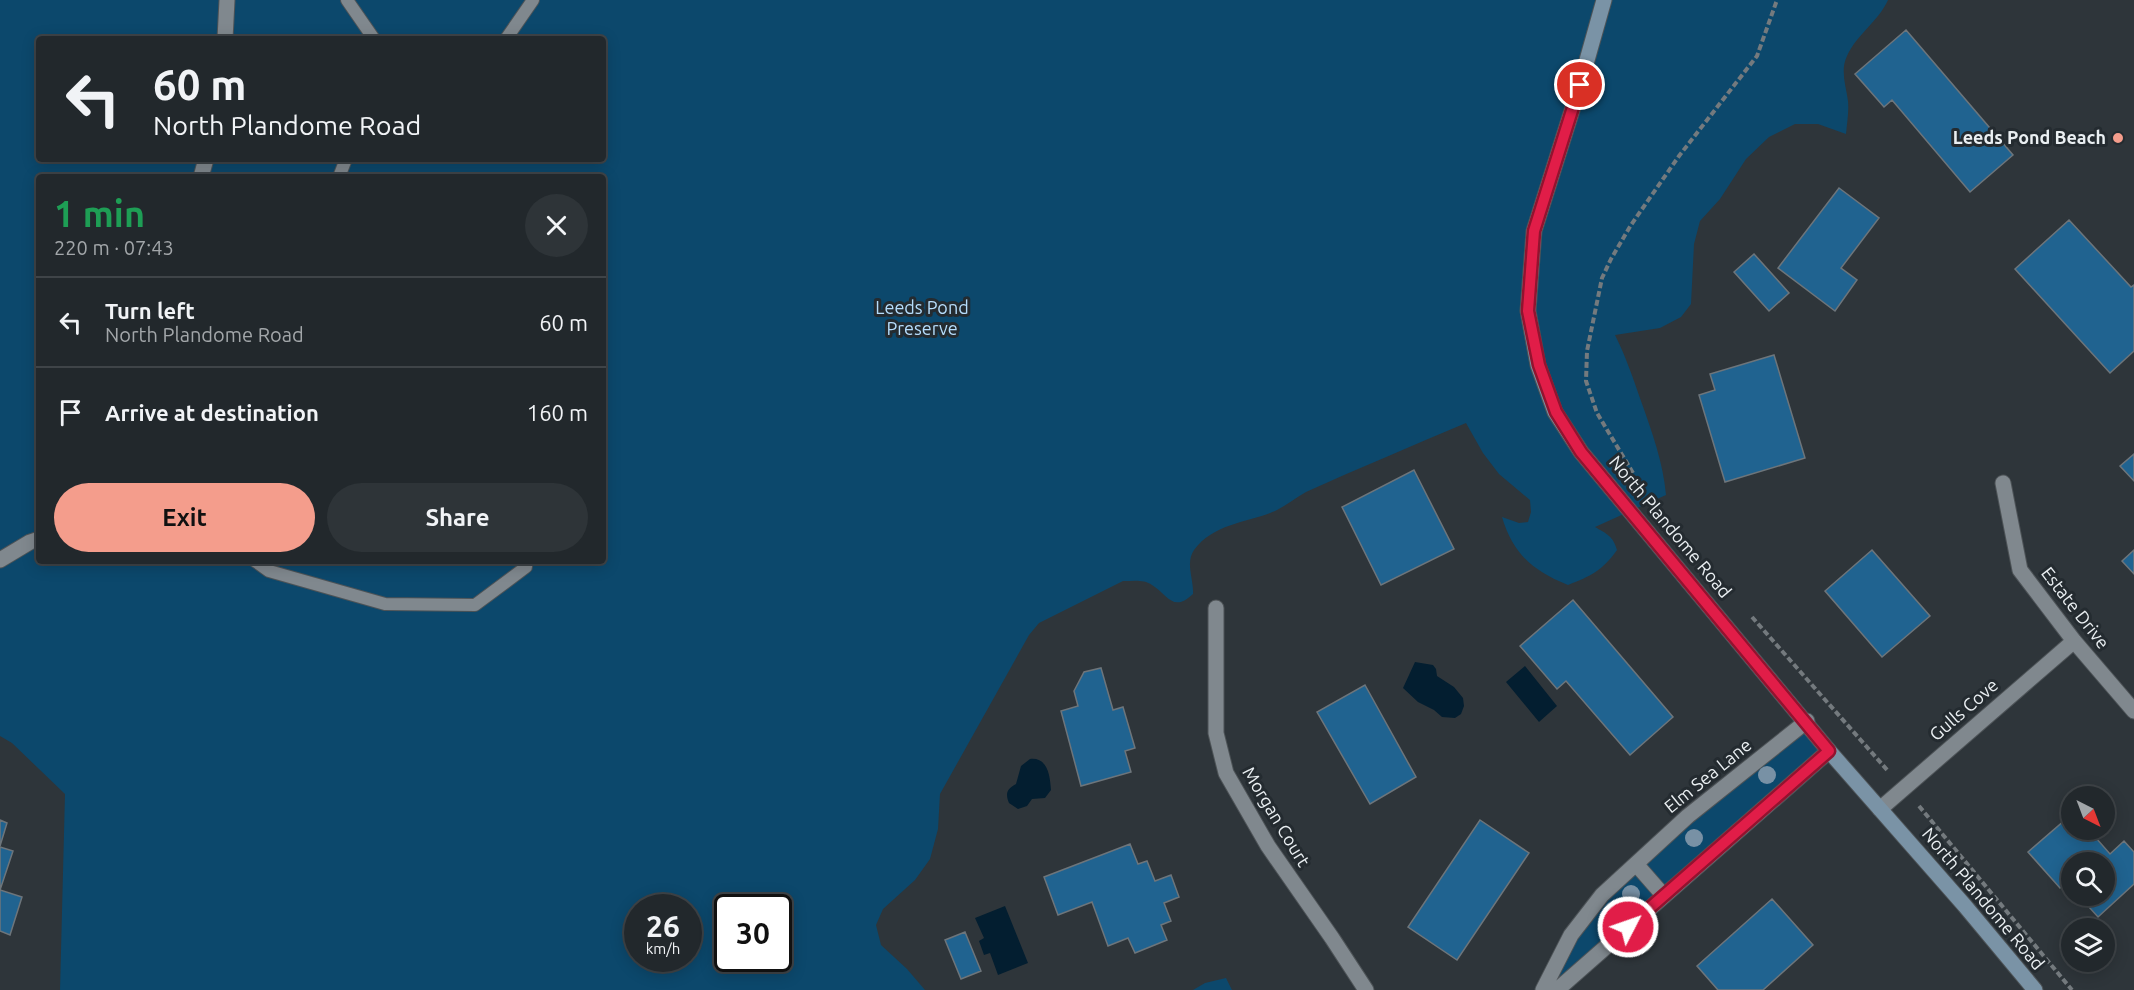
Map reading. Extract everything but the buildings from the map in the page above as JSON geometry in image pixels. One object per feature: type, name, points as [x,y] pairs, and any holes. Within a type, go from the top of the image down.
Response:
[{"type":"main road","name":"North Plandome Road","points":[[1604,0],[1534,231],[1528,311],[1539,365],[1556,412],[1581,452],[1807,721],[1829,751],[1965,906],[2035,990]]},
{"type":"street","points":[[225,36],[227,0]]},
{"type":"street","name":"Estate Drive","points":[[2003,483],[2020,570],[2074,641],[2134,711]]},
{"type":"street","points":[[0,560],[36,540]]},
{"type":"street","name":"Morgan Court","points":[[1216,608],[1216,733],[1226,773],[1268,846],[1365,990]]},
{"type":"street","name":"Gulls Cove","points":[[1880,809],[2074,641]]},
{"type":"street","name":"Elm Sea Lane","points":[[1543,990],[1571,935],[1602,895],[1689,816],[1807,721]]},
{"type":"street","points":[[1557,990],[1829,751]]},
{"type":"street","points":[[1636,864],[1664,896]]},
{"type":"lane","points":[[347,0],[372,36]]},
{"type":"lane","points":[[508,36],[533,0]]},
{"type":"lane","points":[[259,564],[269,571],[385,604],[475,605],[526,567],[526,564]]},
{"type":"path","points":[[1637,480],[1597,413],[1586,381],[1587,351],[1602,278],[1631,225],[1679,156],[1757,56],[1777,0]]},
{"type":"path","points":[[1745,609],[1904,788],[2072,990]]},
{"type":"green space","name":"Leeds Pond Preserve","points":[[0,0],[1888,0],[1879,15],[1851,48],[1845,61],[1844,78],[1848,105],[1846,134],[1818,124],[1795,124],[1769,137],[1746,159],[1720,199],[1700,221],[1694,244],[1691,304],[1681,317],[1660,328],[1615,335],[1623,351],[1653,436],[1660,459],[1666,495],[1595,527],[1611,538],[1617,550],[1606,563],[1590,576],[1568,585],[1544,574],[1526,560],[1512,541],[1502,517],[1519,523],[1528,522],[1531,512],[1530,500],[1499,474],[1483,453],[1466,423],[1306,492],[1275,511],[1211,534],[1191,555],[1193,594],[1180,602],[1171,600],[1149,583],[1123,581],[1039,623],[1029,635],[940,794],[938,829],[930,859],[915,880],[883,909],[876,925],[881,945],[907,969],[925,990],[60,990],[65,794],[12,743],[0,736]]},
{"type":"green space","points":[[1807,721],[1829,751],[1557,990],[1543,990],[1602,895]]},
{"type":"green space","points":[[1226,978],[1232,990],[1193,990],[1205,983]]},
{"type":"shaded area","points":[[1415,662],[1433,665],[1437,676],[1454,687],[1463,698],[1464,706],[1461,714],[1455,718],[1442,717],[1418,702],[1403,688]]},
{"type":"shaded area","points":[[1525,666],[1557,706],[1539,722],[1506,682]]},
{"type":"shaded area","points":[[1030,759],[1041,761],[1047,768],[1051,790],[1045,798],[1032,799],[1027,806],[1018,809],[1009,803],[1008,792],[1016,784],[1021,766]]},
{"type":"shaded area","points":[[1005,906],[1028,963],[998,975],[990,953],[984,955],[979,941],[984,938],[975,918]]},
{"type":"place","name":"Leeds Pond Beach","points":[[2118,138]]},
{"type":"route","points":[[1580,85],[1534,231],[1528,311],[1539,365],[1556,412],[1581,452],[1807,721],[1829,751],[1628,927]]}]
